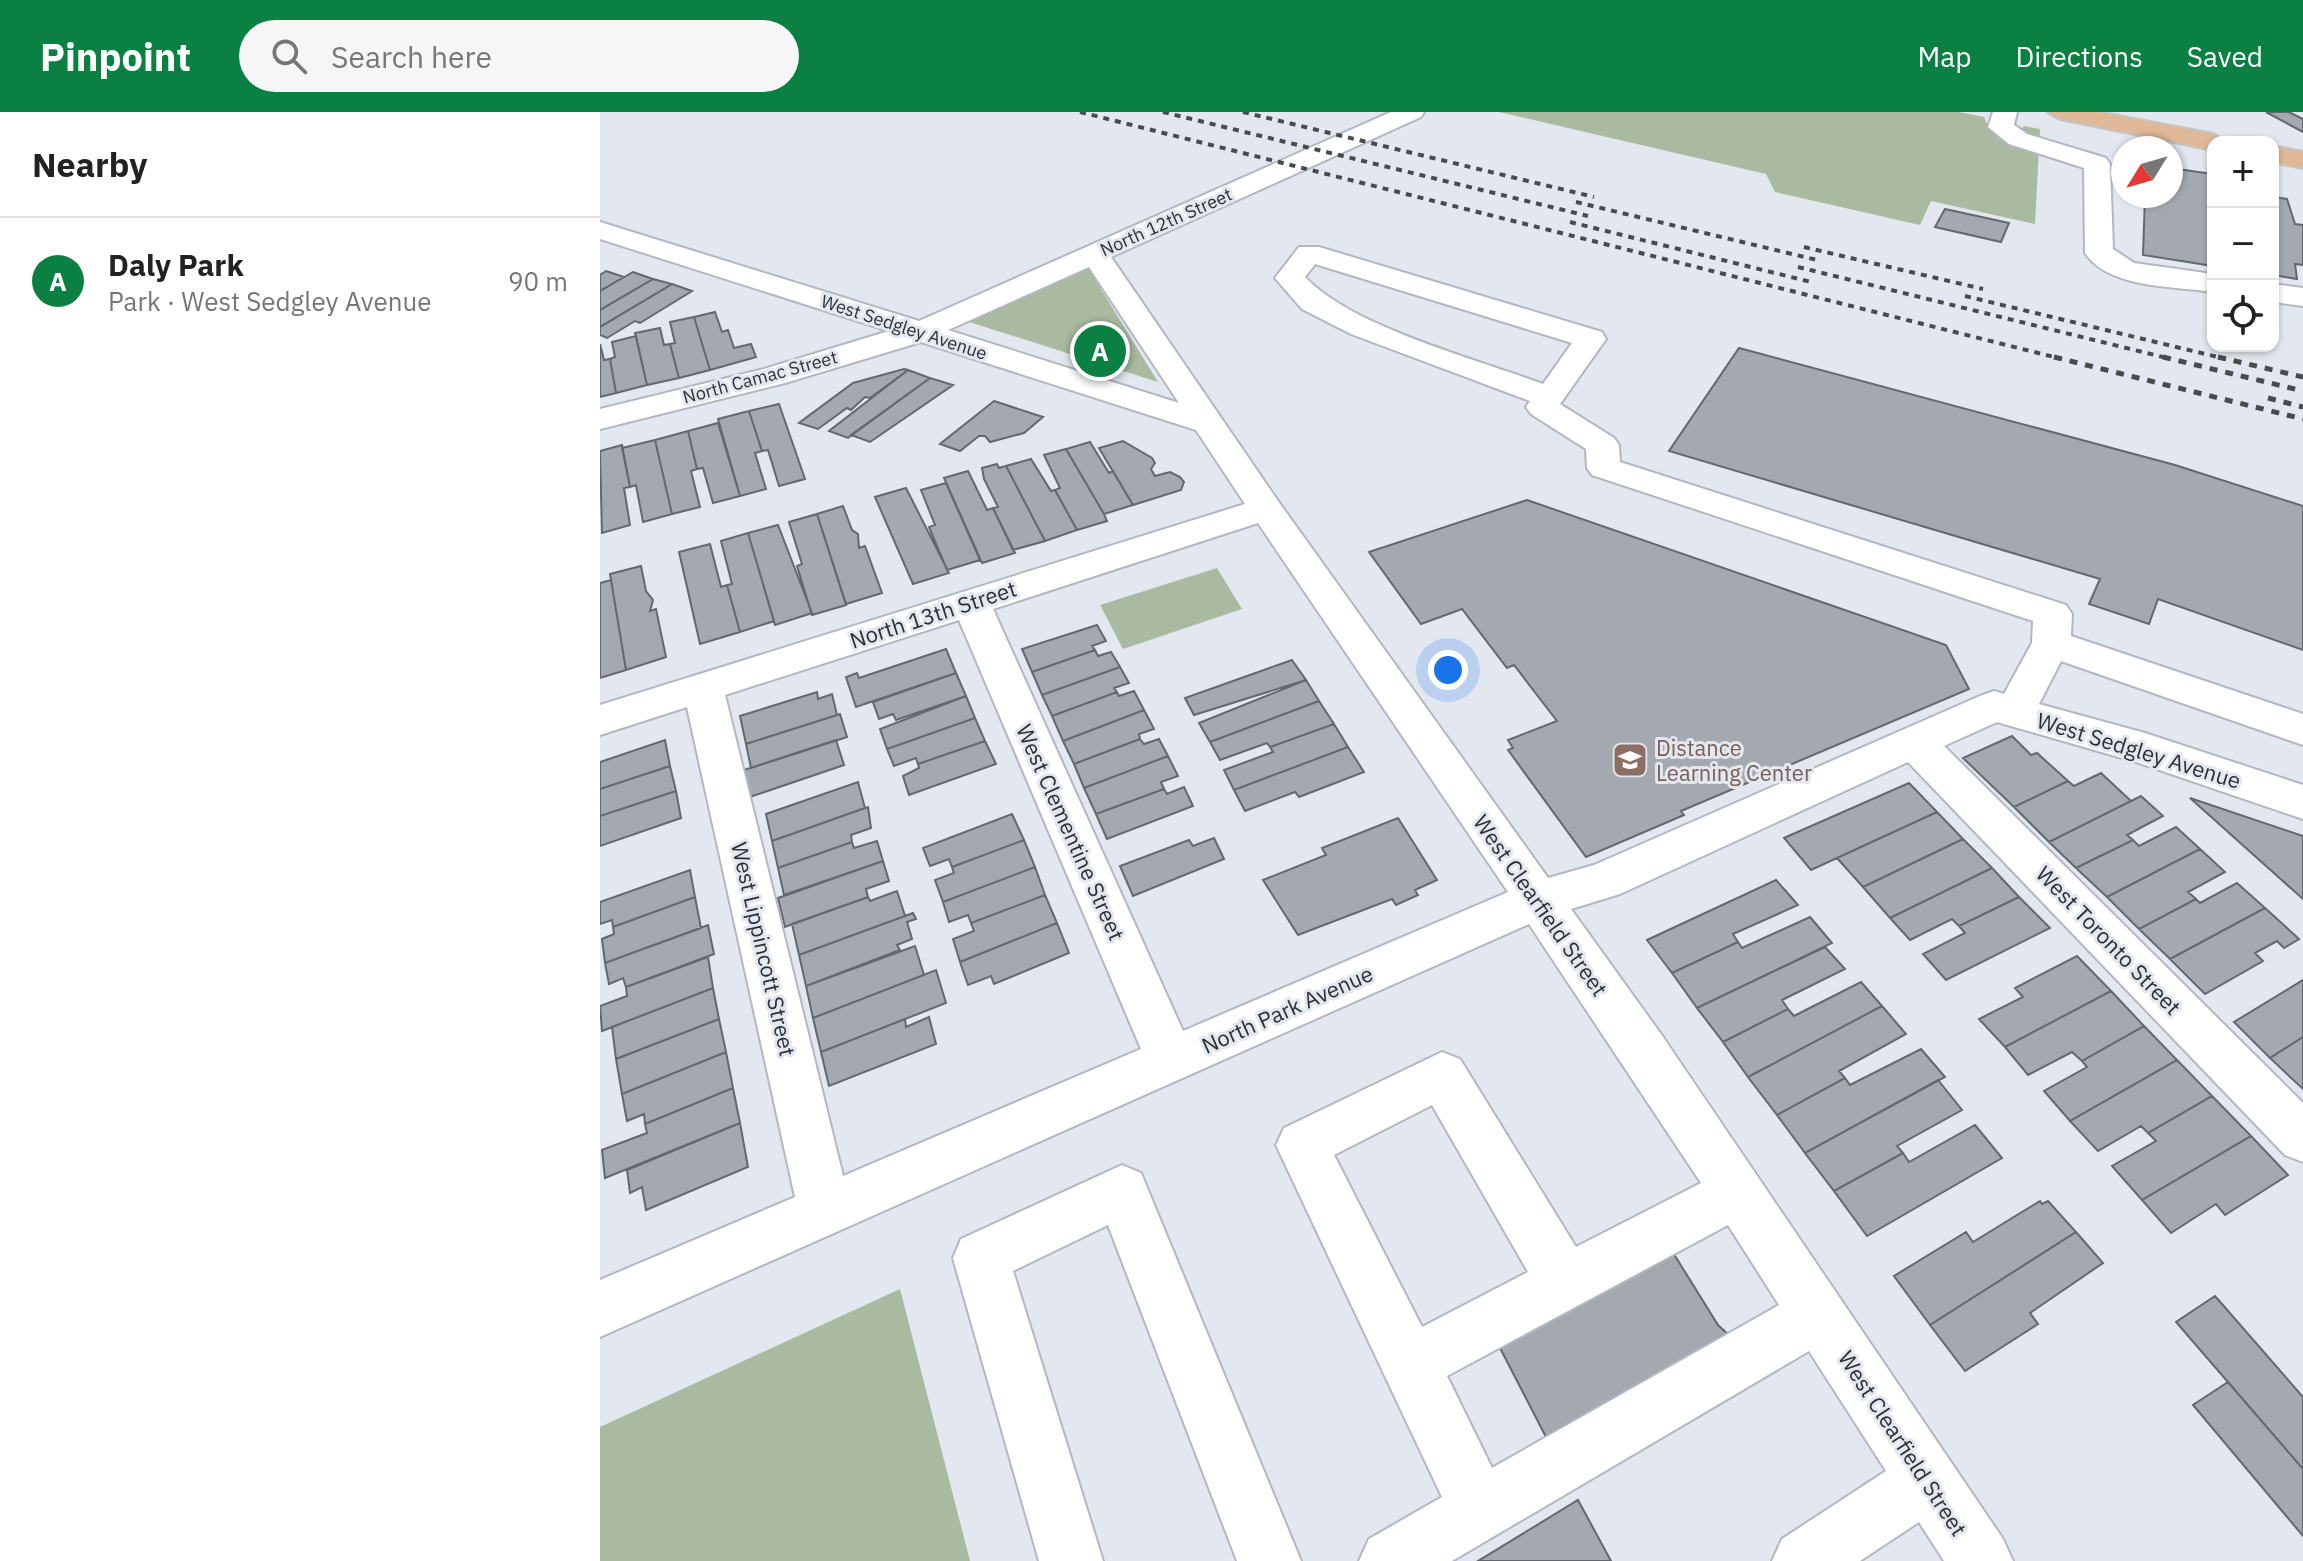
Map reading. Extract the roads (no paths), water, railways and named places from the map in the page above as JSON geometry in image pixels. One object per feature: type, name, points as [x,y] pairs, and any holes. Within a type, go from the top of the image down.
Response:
[{"type":"main road","points":[[2060,112],[2207,141]]},
{"type":"main road","points":[[2279,155],[2303,160]]},
{"type":"street","name":"North 12th Street","points":[[920,332],[1412,112]]},
{"type":"street","points":[[2005,112],[2001,127],[2018,139],[2097,164],[2099,253],[2126,270],[2207,282]]},
{"type":"street","name":"West Sedgley Avenue","points":[[600,230],[1209,423]]},
{"type":"street","points":[[1549,397],[1362,328],[1313,303],[1290,278],[1309,253],[1591,339],[1542,407],[1602,445],[1604,468],[2053,614],[2051,643],[1995,713]]},
{"type":"street","name":"West Clearfield Street","points":[[1095,254],[1266,509],[1737,1192],[1981,1561]]},
{"type":"street","points":[[2279,294],[2303,297]]},
{"type":"street","name":"North Camac Street","points":[[600,419],[774,376],[920,332]]},
{"type":"street","name":"North 13th Street","points":[[600,720],[1266,509]]},
{"type":"street","name":"West Clementine Street","points":[[971,603],[1171,1060]]},
{"type":"street","points":[[2051,643],[2303,730]]},
{"type":"street","name":"West Lippincott Street","points":[[703,687],[825,1211]]},
{"type":"street","name":"West Sedgley Avenue","points":[[1995,713],[2145,749],[2303,802]]},
{"type":"street","name":"North Park Avenue","points":[[600,1309],[1536,900],[1604,881],[1915,743],[1995,713]]},
{"type":"street","name":"West Toronto Street","points":[[1915,743],[2303,1138]]},
{"type":"street","points":[[1480,1509],[1302,1145],[1442,1075],[1566,1283]]},
{"type":"street","points":[[1071,1561],[981,1258],[1122,1191],[1269,1561]]},
{"type":"street","points":[[1410,1364],[1737,1192]]},
{"type":"street","points":[[1391,1561],[1818,1314]]},
{"type":"street","points":[[1804,1561],[1927,1480]]},
{"type":"railway","points":[[1080,112],[2059,358]]},
{"type":"railway","points":[[1163,112],[1588,216]]},
{"type":"railway","points":[[1243,112],[1594,197]]},
{"type":"railway","points":[[1576,202],[1817,260]]},
{"type":"railway","points":[[1570,222],[1811,282]]},
{"type":"railway","points":[[1804,247],[1983,289]]},
{"type":"railway","points":[[1798,267],[2171,359]]},
{"type":"railway","points":[[1965,296],[2226,359]]},
{"type":"railway","points":[[2054,357],[2059,358]]},
{"type":"railway","points":[[2163,357],[2303,391]]},
{"type":"railway","points":[[2218,357],[2303,377]]},
{"type":"railway","points":[[2059,358],[2303,419]]},
{"type":"railway","points":[[2268,398],[2303,407]]},
{"type":"place","name":"Daly Park","points":[[1100,351]]},
{"type":"place","name":"Distance Learning Center","points":[[1630,760]]}]
